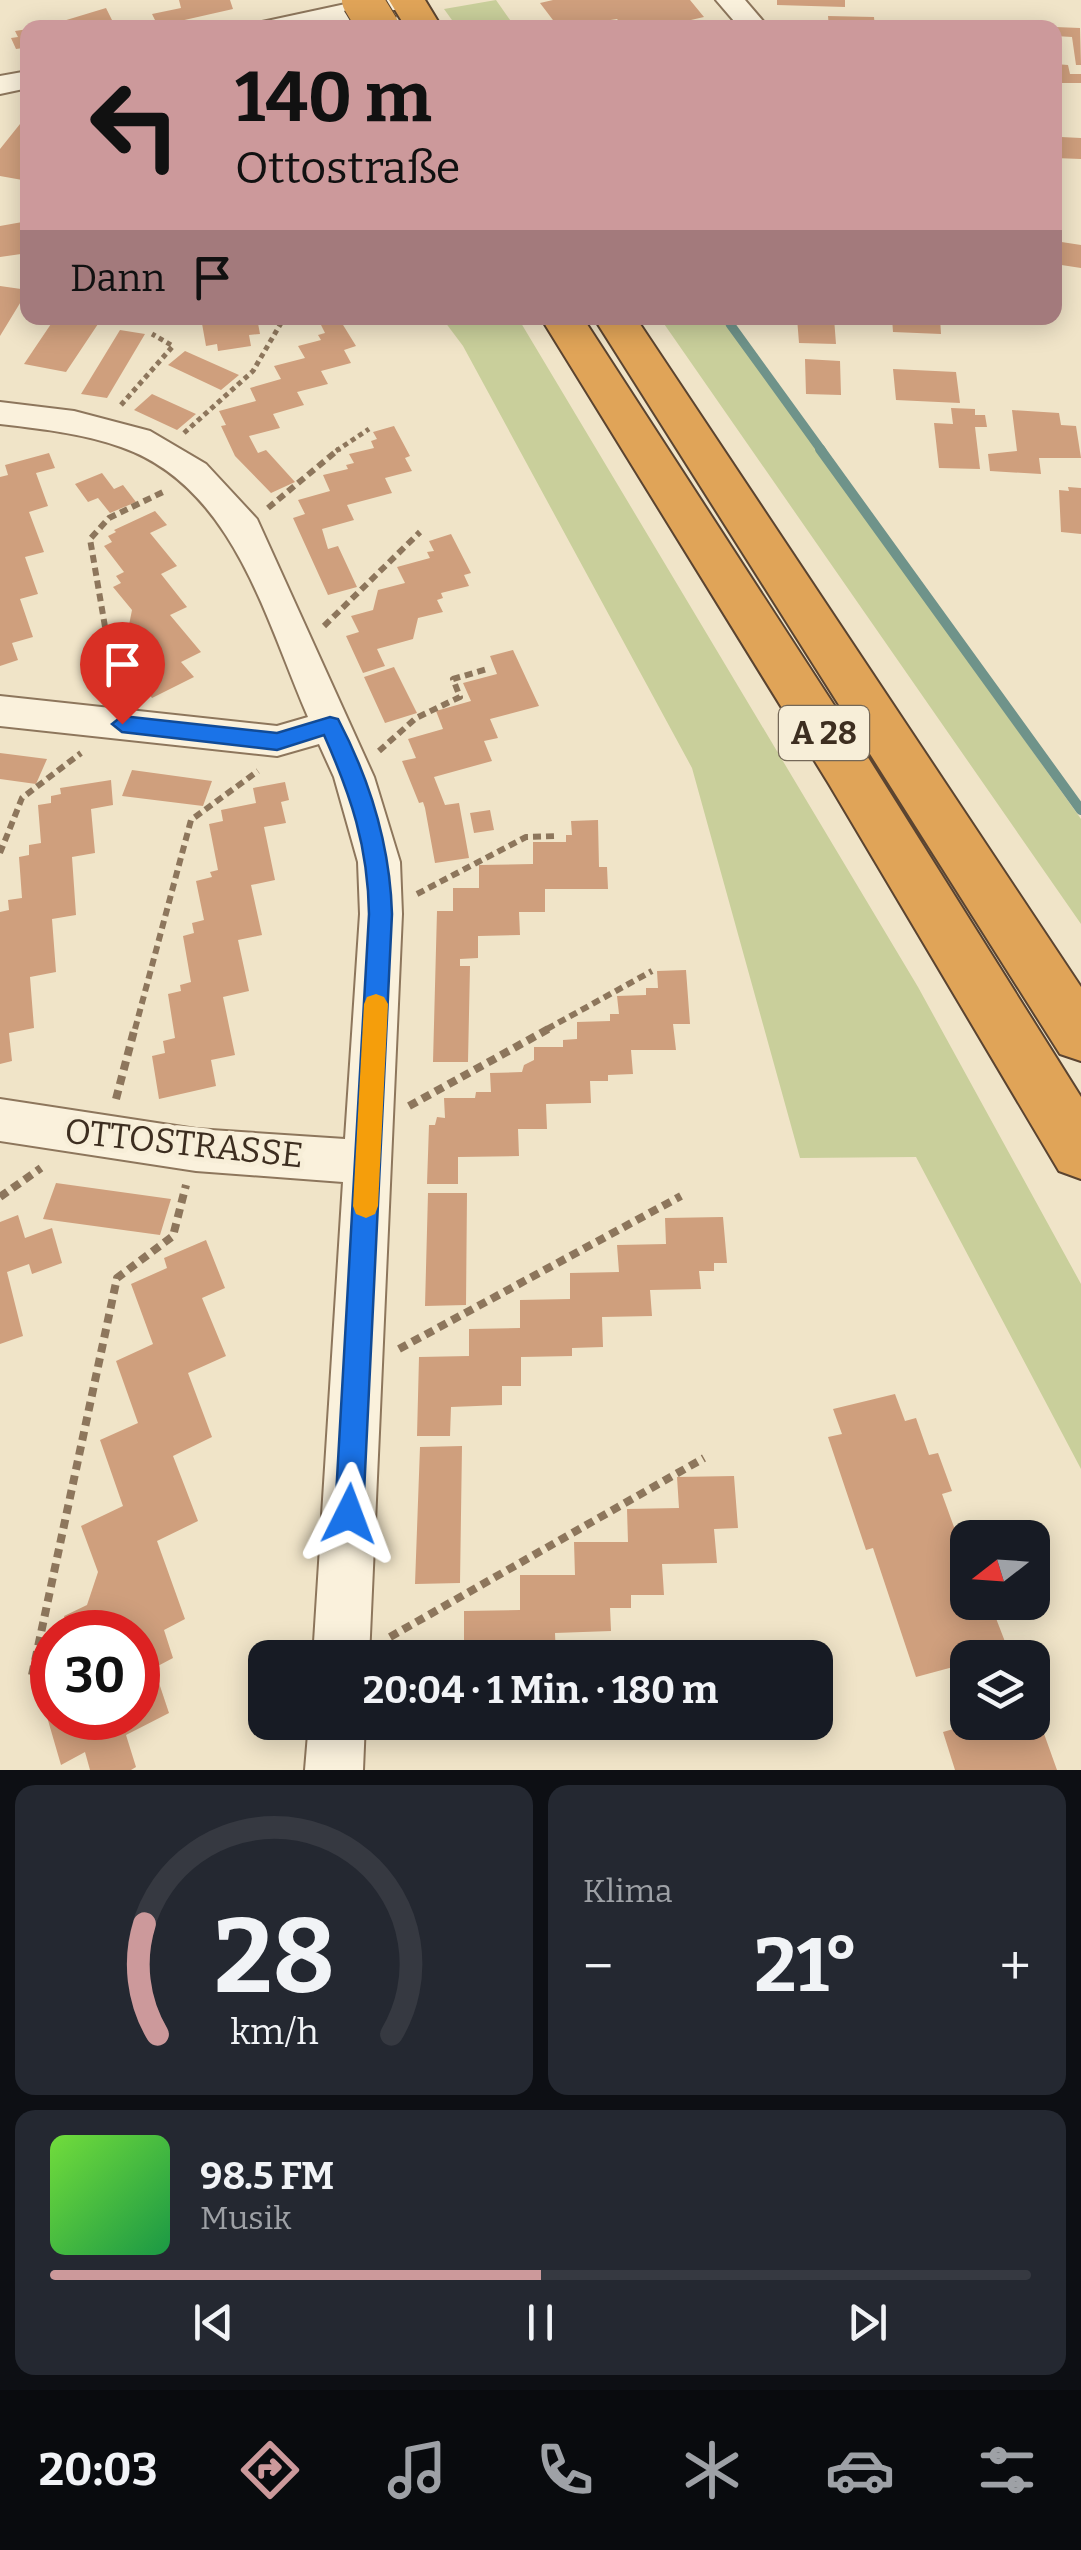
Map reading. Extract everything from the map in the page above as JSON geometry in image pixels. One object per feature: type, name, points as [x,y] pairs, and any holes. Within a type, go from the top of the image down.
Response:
[{"type":"highway","name":"A 28","points":[[566,325],[837,754],[1081,1152]]},
{"type":"highway","name":"A 28","points":[[620,325],[1081,1036]]},
{"type":"street","points":[[310,20],[404,0]]},
{"type":"street","points":[[730,0],[748,20]]},
{"type":"street","points":[[0,414],[100,428],[183,462],[220,494],[244,528],[354,777],[379,862],[380,914],[342,1640]]},
{"type":"street","points":[[0,711],[277,741],[330,725]]},
{"type":"street","name":"OTTOSTRASSE","points":[[0,1120],[196,1150],[368,1145]]},
{"type":"street","points":[[334,1770],[336,1740]]},
{"type":"path","points":[[0,854],[22,798],[114,724],[90,539],[109,518],[183,462],[253,371],[280,325]]},
{"type":"path","points":[[100,428],[173,346],[152,334]]},
{"type":"path","points":[[244,528],[342,446],[369,430]]},
{"type":"path","points":[[298,651],[420,532]]},
{"type":"path","points":[[354,777],[409,722],[436,703],[460,697],[453,679],[487,668]]},
{"type":"path","points":[[0,1198],[88,1134],[119,1096],[191,820],[265,766],[277,741]]},
{"type":"path","points":[[380,914],[526,837],[558,836]]},
{"type":"path","points":[[368,1145],[652,972]]},
{"type":"path","points":[[46,1610],[116,1278],[173,1236],[196,1150]]},
{"type":"path","points":[[357,1370],[462,1318],[681,1196]]},
{"type":"path","points":[[387,1638],[704,1458]]},
{"type":"green space","points":[[496,0],[510,20],[452,20],[444,9]]},
{"type":"green space","points":[[447,325],[522,325],[918,987],[1081,1284],[1081,1469],[916,1157],[800,1158],[692,768],[463,346]]},
{"type":"green space","points":[[665,325],[728,325],[1081,819],[1081,924]]},
{"type":"building","points":[[179,0],[230,0],[233,9],[184,20],[155,20],[152,14],[181,8]]},
{"type":"building","points":[[690,0],[704,17],[553,20],[540,3]]},
{"type":"building","points":[[777,0],[845,0],[845,7],[777,5]]},
{"type":"building","points":[[106,8],[112,20],[66,20]]},
{"type":"building","points":[[828,16],[874,20],[828,20]]},
{"type":"building","points":[[1062,27],[1080,28],[1081,65],[1076,65],[1072,37],[1062,36]]},
{"type":"building","points":[[20,30],[20,48],[16,49],[11,38],[18,37],[15,31]]},
{"type":"building","points":[[1062,65],[1068,65],[1070,74],[1081,74],[1081,83],[1062,83]]},
{"type":"building","points":[[20,124],[20,180],[0,176],[0,149]]},
{"type":"building","points":[[1062,137],[1081,138],[1081,159],[1062,158]]},
{"type":"building","points":[[20,222],[20,254],[0,257],[0,226]]},
{"type":"building","points":[[1062,242],[1081,245],[1081,268],[1062,265]]},
{"type":"building","points":[[0,286],[20,289],[20,303],[0,336]]},
{"type":"building","points":[[50,325],[97,325],[66,372],[24,364]]},
{"type":"building","points":[[202,325],[258,325],[260,334],[249,335],[251,346],[218,351],[217,344],[206,346]]},
{"type":"building","points":[[321,325],[343,325],[356,346],[344,350],[351,363],[321,371],[328,384],[297,392],[304,405],[273,414],[280,428],[249,436],[258,453],[266,450],[295,482],[271,493],[235,456],[221,426],[226,425],[219,411],[256,401],[250,388],[281,379],[274,366],[305,358],[298,346],[321,340],[318,335],[325,333]]},
{"type":"building","points":[[798,325],[835,325],[836,344],[799,343]]},
{"type":"building","points":[[892,325],[940,325],[941,334],[893,332]]},
{"type":"building","points":[[120,330],[145,334],[107,398],[81,394]]},
{"type":"building","points":[[185,351],[239,375],[221,390],[168,365]]},
{"type":"building","points":[[805,359],[840,361],[841,395],[806,394]]},
{"type":"building","points":[[893,369],[956,372],[960,403],[896,400]]},
{"type":"building","points":[[152,394],[196,414],[177,430],[134,410]]},
{"type":"building","points":[[951,408],[975,409],[975,415],[985,415],[987,427],[975,427],[980,469],[939,468],[934,423],[953,424]]},
{"type":"building","points":[[1012,410],[1059,413],[1061,425],[1076,426],[1081,458],[1039,458],[1041,474],[990,471],[988,454],[1017,451]]},
{"type":"building","points":[[394,426],[410,456],[405,458],[412,471],[385,478],[392,493],[347,505],[354,520],[322,529],[328,549],[338,546],[357,587],[328,595],[293,518],[305,514],[298,500],[330,491],[323,475],[348,469],[346,465],[354,463],[349,454],[374,448],[371,441],[377,439],[373,432]]},
{"type":"building","points":[[49,453],[55,468],[36,473],[48,506],[29,512],[44,552],[25,557],[38,594],[20,599],[33,637],[12,643],[18,660],[0,666],[0,477],[8,475],[5,465]]},
{"type":"building","points":[[102,473],[114,489],[123,485],[136,502],[110,513],[98,498],[88,502],[75,484]]},
{"type":"building","points":[[1068,487],[1081,488],[1081,534],[1061,532],[1059,490],[1069,491]]},
{"type":"building","points":[[155,511],[167,525],[150,533],[177,566],[161,574],[187,607],[170,615],[201,652],[181,662],[194,677],[152,698],[131,671],[139,667],[133,660],[143,655],[122,628],[129,625],[132,610],[113,587],[121,583],[116,576],[124,572],[104,546],[112,542],[108,536],[114,530]]},
{"type":"building","points":[[451,534],[471,573],[464,575],[469,586],[441,593],[443,598],[437,600],[443,612],[418,618],[413,639],[377,649],[385,666],[363,673],[346,636],[359,632],[351,616],[373,610],[378,590],[405,583],[397,567],[430,558],[427,552],[434,551],[429,541]]},
{"type":"building","points":[[513,650],[539,706],[490,719],[498,738],[484,741],[492,761],[434,777],[445,805],[459,803],[469,858],[435,863],[425,808],[423,802],[419,803],[402,761],[416,758],[408,739],[443,729],[436,711],[471,701],[463,683],[497,674],[490,656]]},
{"type":"building","points":[[394,667],[417,713],[385,723],[364,677]]},
{"type":"building","points":[[0,753],[47,759],[36,784],[0,779]]},
{"type":"building","points":[[132,770],[212,781],[203,806],[122,796]]},
{"type":"building","points":[[111,780],[113,805],[91,809],[95,853],[72,857],[76,915],[52,919],[56,972],[30,977],[34,1028],[9,1033],[12,1061],[0,1064],[0,912],[9,910],[8,900],[22,898],[19,857],[29,855],[29,845],[41,843],[38,805],[51,803],[51,796],[61,794],[60,788]]},
{"type":"building","points":[[285,782],[289,800],[281,802],[286,823],[264,827],[275,880],[251,885],[262,935],[238,940],[249,991],[223,997],[235,1055],[211,1060],[216,1086],[159,1099],[152,1056],[165,1053],[163,1041],[175,1038],[168,994],[181,991],[180,985],[191,982],[183,936],[194,933],[192,923],[204,920],[196,881],[212,877],[210,872],[218,870],[209,824],[223,821],[221,810],[256,803],[253,788]]},
{"type":"building","points":[[490,810],[494,830],[474,833],[470,813]]},
{"type":"building","points":[[598,820],[599,867],[607,867],[608,889],[545,889],[545,912],[519,912],[520,935],[478,936],[478,958],[460,959],[460,966],[470,966],[468,1062],[433,1062],[437,911],[453,911],[453,888],[479,888],[479,865],[533,864],[533,842],[566,842],[566,835],[572,835],[571,821]]},
{"type":"building","points":[[686,970],[690,1024],[673,1024],[676,1050],[631,1050],[633,1074],[608,1075],[608,1081],[590,1081],[591,1103],[546,1104],[547,1129],[518,1129],[519,1156],[458,1157],[458,1184],[427,1184],[429,1125],[435,1125],[437,1117],[445,1118],[444,1098],[475,1098],[476,1092],[491,1092],[490,1073],[522,1072],[524,1065],[534,1060],[534,1047],[563,1047],[563,1040],[577,1039],[577,1022],[610,1021],[610,1014],[619,1014],[617,996],[646,995],[646,988],[658,988],[657,971]]},
{"type":"building","points":[[56,1183],[171,1199],[160,1235],[43,1219]]},
{"type":"building","points":[[428,1193],[467,1193],[466,1305],[425,1306]]},
{"type":"building","points":[[18,1215],[25,1238],[52,1228],[62,1263],[32,1274],[29,1264],[7,1272],[23,1336],[0,1344],[0,1222]]},
{"type":"building","points":[[723,1217],[727,1263],[714,1263],[714,1271],[699,1271],[701,1289],[650,1290],[652,1316],[602,1317],[603,1347],[572,1348],[572,1356],[521,1357],[521,1386],[502,1386],[502,1405],[451,1407],[450,1436],[417,1436],[419,1357],[469,1356],[469,1329],[520,1328],[520,1300],[570,1299],[570,1273],[619,1272],[617,1245],[666,1244],[665,1218]]},
{"type":"building","points":[[206,1240],[225,1288],[202,1298],[226,1356],[188,1373],[212,1437],[173,1456],[198,1521],[157,1541],[185,1619],[164,1630],[173,1658],[160,1665],[160,1610],[77,1610],[87,1605],[98,1572],[81,1526],[123,1506],[100,1440],[138,1423],[116,1361],[153,1344],[131,1284],[167,1268],[164,1258]]},
{"type":"building","points":[[895,1394],[905,1421],[916,1418],[929,1455],[938,1453],[952,1491],[942,1494],[951,1520],[950,1620],[997,1620],[1004,1640],[950,1640],[950,1668],[916,1677],[873,1548],[866,1550],[828,1437],[842,1434],[833,1409]]},
{"type":"building","points":[[462,1446],[460,1583],[415,1584],[420,1447]]},
{"type":"building","points":[[734,1476],[738,1528],[714,1529],[717,1563],[662,1564],[664,1595],[631,1595],[631,1608],[610,1608],[611,1631],[555,1633],[555,1640],[464,1640],[464,1611],[520,1610],[520,1575],[575,1575],[574,1542],[628,1542],[627,1509],[679,1508],[677,1477]]},
{"type":"building","points":[[160,1686],[169,1713],[160,1718]]},
{"type":"building","points":[[950,1730],[950,1740],[1046,1740],[1057,1770],[955,1770],[943,1732]]},
{"type":"building","points":[[54,1740],[128,1740],[136,1767],[90,1770],[85,1752],[61,1765]]},
{"type":"waterway","points":[[731,325],[822,451]]},
{"type":"waterway","points":[[820,449],[1081,810]]},
{"type":"slow traffic","points":[[366,1206],[376,1004]]},
{"type":"route","points":[[122,724],[277,741],[330,725],[354,777],[379,862],[380,914],[349,1514]]}]
